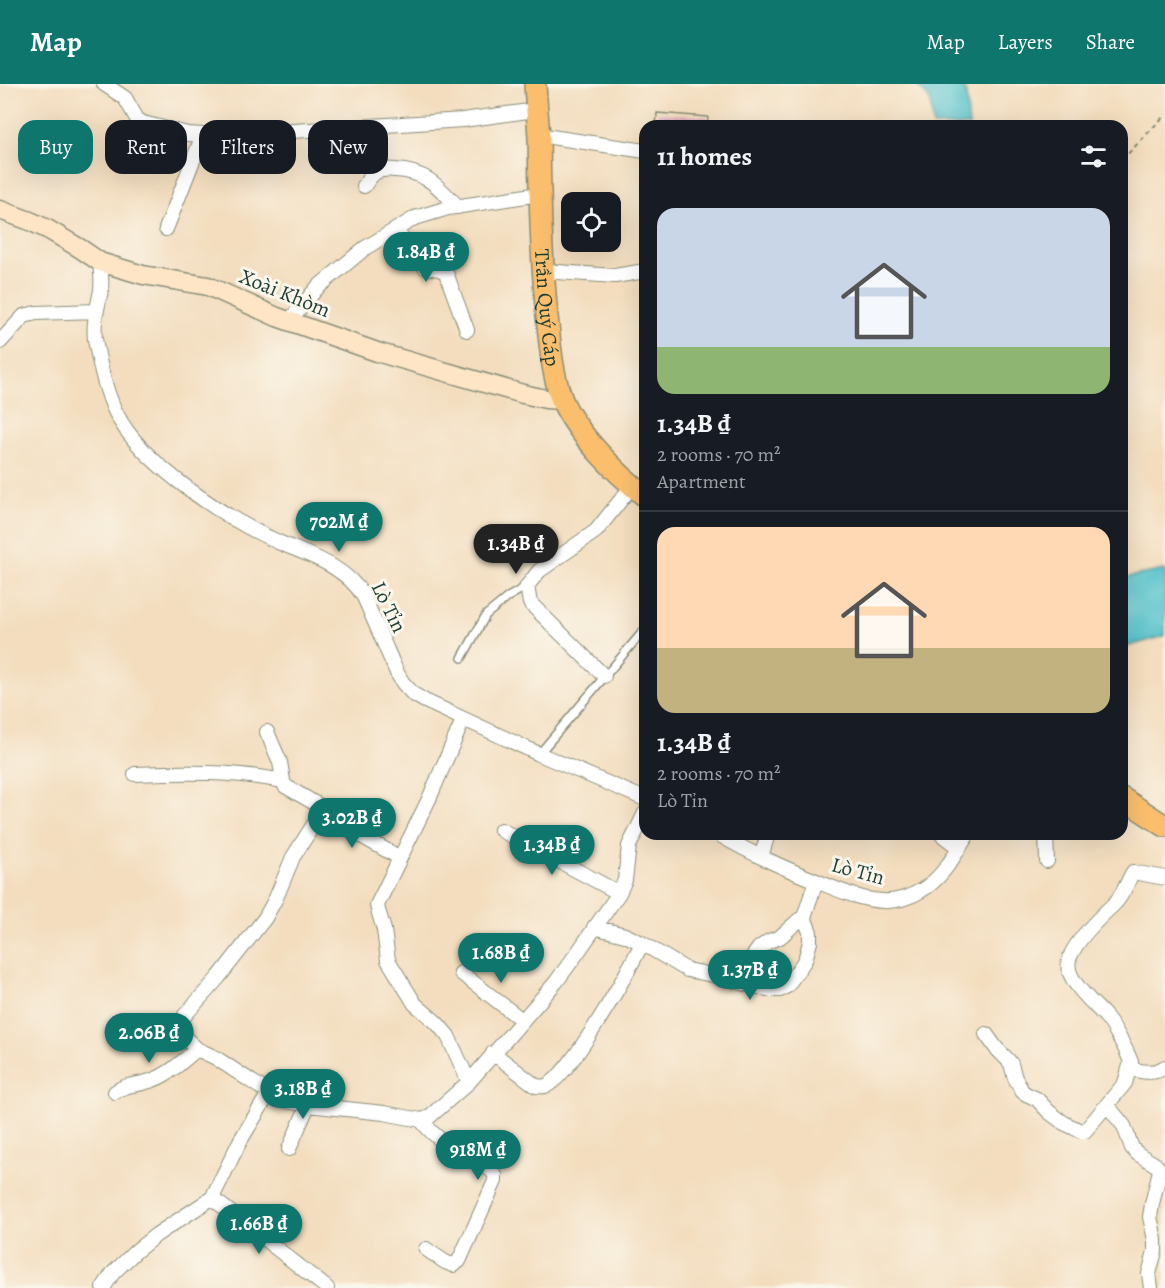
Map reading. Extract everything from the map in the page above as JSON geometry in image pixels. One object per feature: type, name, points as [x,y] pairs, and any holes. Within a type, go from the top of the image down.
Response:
[{"type":"main road","name":"Trần Quý Cáp","points":[[536,84],[543,272],[552,354],[562,400],[589,442],[638,491]]},
{"type":"main road","points":[[1128,802],[1165,826]]},
{"type":"street","points":[[104,84],[125,98],[137,119],[143,123],[199,135]]},
{"type":"street","points":[[296,131],[463,120],[536,110]]},
{"type":"street","points":[[538,135],[639,150]]},
{"type":"street","points":[[166,229],[199,143]]},
{"type":"street","points":[[364,186],[375,172],[385,169],[405,170],[437,184],[458,207]]},
{"type":"street","points":[[289,321],[317,288],[365,248],[415,218],[448,208],[539,195]]},
{"type":"street","name":"Xoài Khòm","points":[[0,210],[49,230],[100,262],[143,275],[208,286],[277,317],[409,362],[523,394],[562,400]]},
{"type":"street","points":[[395,230],[425,267],[440,269],[446,273],[467,330]]},
{"type":"street","name":"Lò Tỉn","points":[[100,262],[101,289],[94,319],[95,339],[111,400],[117,414],[136,441],[156,462],[219,510],[261,534],[328,564],[350,579],[364,597],[403,683],[425,702],[639,796]]},
{"type":"street","points":[[543,272],[615,276],[639,272]]},
{"type":"street","points":[[0,342],[24,316],[36,313],[96,311]]},
{"type":"street","points":[[604,676],[530,603],[527,586],[539,571],[596,531],[638,491]]},
{"type":"street","points":[[463,720],[429,799],[377,904],[386,937],[388,960],[416,1004],[438,1023],[448,1036],[469,1082]]},
{"type":"street","points":[[267,732],[280,762],[282,781],[285,786],[318,805],[319,812],[293,857],[265,918],[219,977],[185,1015],[180,1024],[180,1033],[197,1049],[216,1058],[269,1093],[286,1101],[421,1120],[428,1118],[469,1082],[556,982],[578,952],[619,893],[625,880],[629,846],[639,825]]},
{"type":"street","points":[[135,774],[225,772],[282,781]]},
{"type":"street","points":[[319,812],[400,858]]},
{"type":"street","points":[[501,830],[619,893]]},
{"type":"street","name":"Lò Tỉn","points":[[729,840],[761,858],[816,881],[873,900],[885,901],[911,896],[936,881],[964,840]]},
{"type":"street","points":[[761,858],[766,840]]},
{"type":"street","points":[[949,840],[959,848]]},
{"type":"street","points":[[1046,840],[1047,861]]},
{"type":"street","points":[[986,1034],[1011,1064],[1022,1091],[1037,1099],[1064,1123],[1085,1131],[1125,1083],[1131,1062],[1106,1016],[1094,1006],[1072,977],[1068,959],[1099,917],[1118,898],[1133,872],[1165,878]]},
{"type":"street","points":[[594,927],[625,935],[687,970],[771,990],[780,990],[787,986],[805,960],[810,932],[804,917],[816,881]]},
{"type":"street","points":[[735,981],[759,948],[780,937],[804,917]]},
{"type":"street","points":[[493,1053],[536,1086],[544,1087],[551,1084],[566,1069],[583,1046],[642,943]]},
{"type":"street","points":[[461,973],[522,1020]]},
{"type":"street","points":[[115,1092],[130,1084],[151,1081],[175,1068],[197,1049]]},
{"type":"street","points":[[1129,1069],[1152,1073],[1165,1067]]},
{"type":"street","points":[[103,1288],[113,1273],[136,1251],[212,1198],[240,1141],[269,1093]]},
{"type":"street","points":[[289,1149],[308,1105]]},
{"type":"street","points":[[1107,1105],[1125,1126],[1132,1148],[1160,1170],[1150,1217],[1155,1240],[1155,1251],[1149,1274],[1151,1288]]},
{"type":"street","points":[[421,1120],[446,1144],[491,1170],[495,1175],[495,1181],[459,1262],[453,1265],[445,1262],[426,1249]]},
{"type":"street","points":[[212,1198],[327,1288]]},
{"type":"lane","points":[[462,658],[486,615],[508,597],[527,586]]},
{"type":"lane","points":[[539,753],[639,636]]},
{"type":"path","points":[[1128,154],[1165,115]]},
{"type":"water","points":[[916,84],[962,84],[966,94],[968,120],[932,120],[930,100]]},
{"type":"water","points":[[1165,570],[1165,636],[1128,646],[1128,577]]},
{"type":"building","points":[[657,113],[708,117],[708,120],[656,120]]}]
